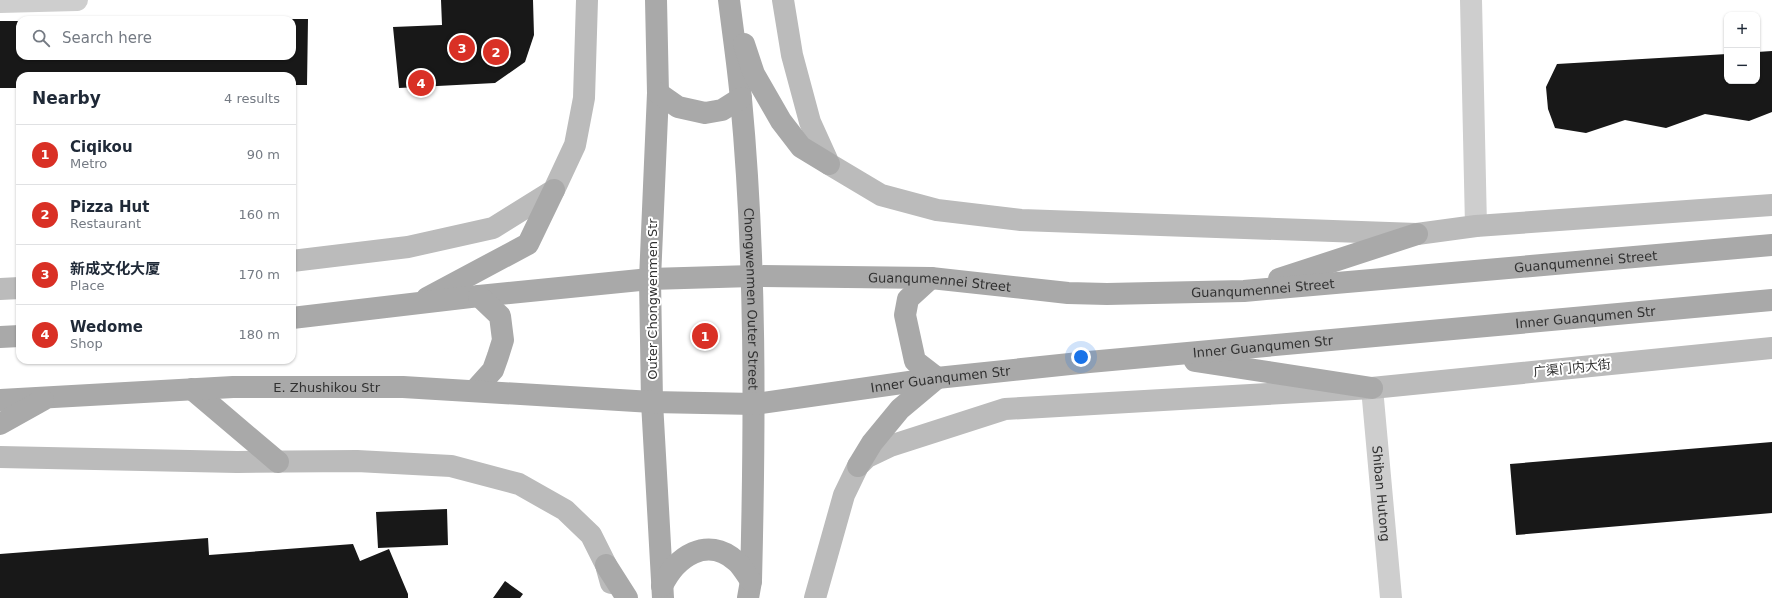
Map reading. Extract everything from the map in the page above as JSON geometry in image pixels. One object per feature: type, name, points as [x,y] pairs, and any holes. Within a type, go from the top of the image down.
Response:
[{"type":"main road","name":"Outer Chongwenmen Str","points":[[656,0],[658,93],[650,279],[652,402],[662,592]]},
{"type":"main road","points":[[729,0],[754,74],[781,121],[801,147],[829,164]]},
{"type":"main road","name":"Chongwenmen Outer Street","points":[[729,0],[741,98],[752,276],[755,404],[750,589]]},
{"type":"main road","points":[[658,93],[678,107],[705,113],[722,110],[741,98]]},
{"type":"main road","points":[[418,304],[528,244],[554,190]]},
{"type":"main road","points":[[1244,290],[1417,234]]},
{"type":"main road","name":"Guanqumennei Street","points":[[296,318],[479,296],[650,279],[752,276],[931,278],[1068,293],[1106,294],[1244,290],[1772,245]]},
{"type":"main road","points":[[858,466],[872,443],[900,409],[937,378],[915,360],[905,315],[908,300],[931,278]]},
{"type":"main road","points":[[475,390],[492,370],[502,340],[500,316],[479,296]]},
{"type":"main road","name":"Inner Guanqumen Str","points":[[652,402],[755,404],[937,378],[1772,300]]},
{"type":"main road","points":[[0,336],[16,336]]},
{"type":"main road","points":[[1162,356],[1372,388]]},
{"type":"main road","name":"E. Zhushikou Str","points":[[0,400],[233,387],[403,387],[475,390],[652,402]]},
{"type":"main road","points":[[192,389],[278,462]]},
{"type":"main road","points":[[0,424],[47,398]]},
{"type":"main road","points":[[662,592],[668,573],[677,563],[688,555],[700,551],[711,550],[721,551],[737,562],[750,589]]},
{"type":"main road","points":[[606,565],[627,598]]},
{"type":"street","points":[[0,2],[77,0]]},
{"type":"street","points":[[296,261],[408,247],[493,228],[554,190],[575,145],[584,98],[587,0]]},
{"type":"street","points":[[783,0],[792,55],[810,122],[829,164],[881,195],[938,210],[1022,220],[1417,234],[1476,226],[1772,205]]},
{"type":"street","points":[[1471,0],[1476,226]]},
{"type":"street","points":[[0,289],[16,288]]},
{"type":"street","name":"广渠门内大街","points":[[858,466],[867,458],[890,446],[946,426],[1004,409],[1372,388],[1772,348]]},
{"type":"street","name":"Shiban Hutong","points":[[1372,388],[1391,598]]},
{"type":"street","points":[[0,457],[278,462],[357,461],[451,466],[519,484],[566,510],[591,535],[606,565],[616,598]]},
{"type":"street","points":[[815,598],[844,495],[858,466]]},
{"type":"building","points":[[441,0],[533,0],[534,35],[525,62],[495,83],[399,88],[393,27],[442,25]]},
{"type":"building","points":[[296,19],[308,19],[307,85],[296,85],[296,72],[16,72],[16,88],[0,88],[0,21],[16,21],[16,60],[296,60]]},
{"type":"building","points":[[1772,51],[1772,112],[1749,121],[1705,114],[1666,128],[1625,120],[1586,133],[1555,128],[1548,109],[1546,87],[1557,64],[1724,54],[1724,84],[1760,84],[1760,52]]},
{"type":"building","points":[[1772,442],[1772,513],[1516,535],[1510,464]]},
{"type":"building","points":[[447,509],[448,545],[378,548],[376,512]]},
{"type":"building","points":[[208,538],[209,555],[353,544],[360,561],[389,549],[408,594],[408,598],[0,598],[0,554]]},
{"type":"building","points":[[505,581],[523,594],[520,598],[493,598]]},
{"type":"place","name":"新成文化大厦","points":[[462,48]]},
{"type":"place","name":"Pizza Hut","points":[[496,52]]},
{"type":"place","name":"Wedome","points":[[421,83]]},
{"type":"place","name":"Ciqikou","points":[[705,336]]}]
